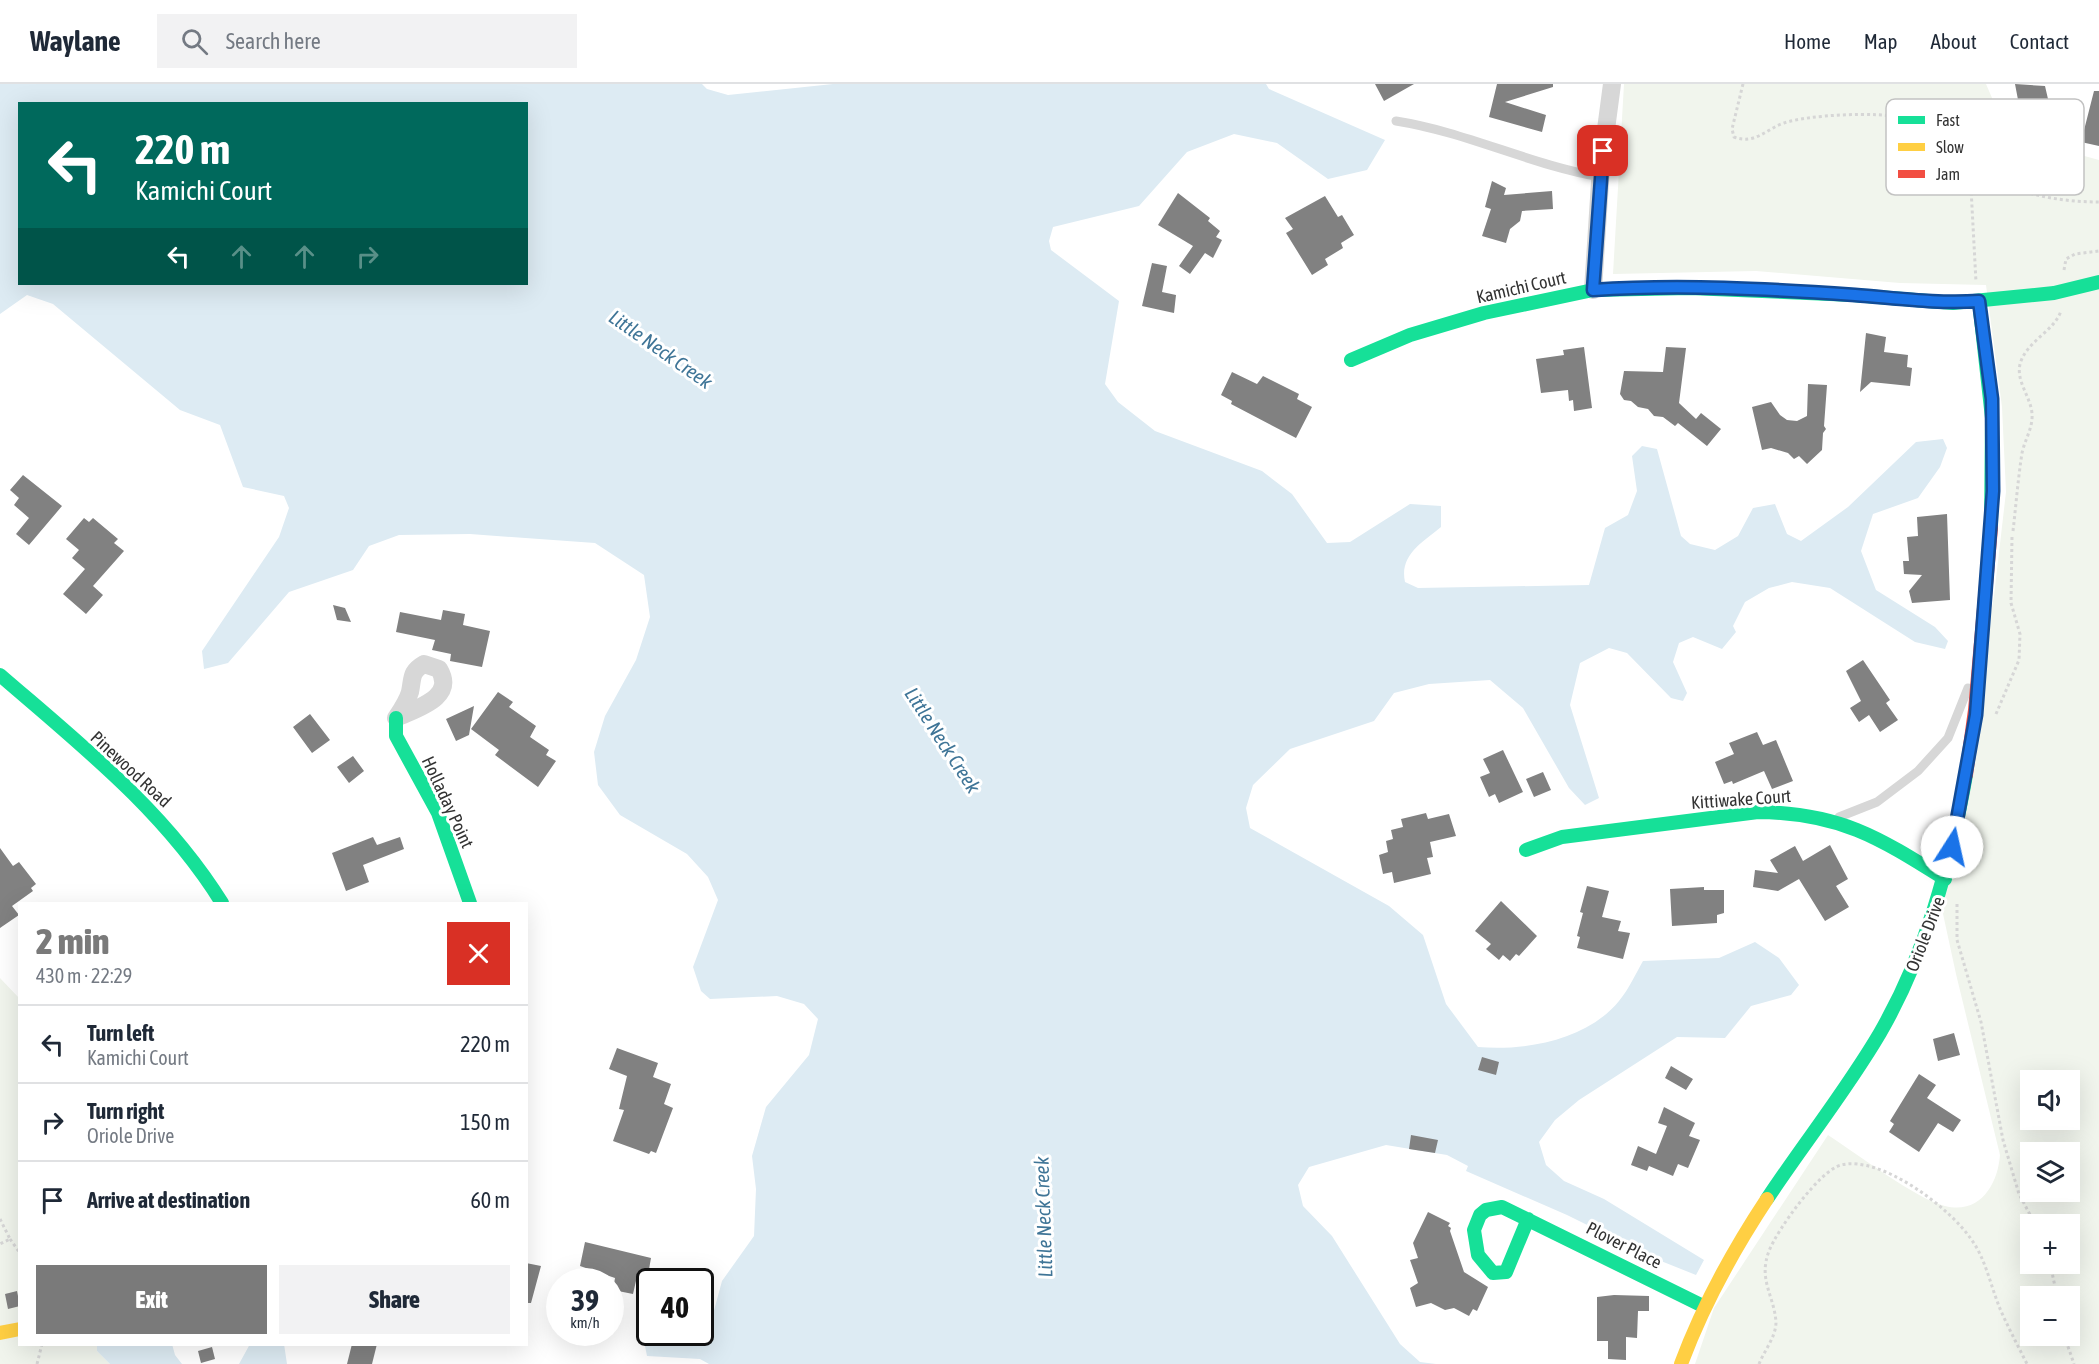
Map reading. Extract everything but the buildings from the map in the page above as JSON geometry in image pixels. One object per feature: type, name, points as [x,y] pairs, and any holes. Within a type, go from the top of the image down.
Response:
[{"type":"street","points":[[1593,290],[1601,177],[1612,84]]},
{"type":"street","name":"Kamichi Court","points":[[1351,360],[1410,335],[1484,313],[1593,290],[1690,288],[1853,295],[1953,303],[2066,290],[2099,282]]},
{"type":"street","name":"Oriole Drive","points":[[1680,1364],[1702,1306],[1737,1244],[1880,1033],[1923,945],[1945,879],[1976,715],[1993,491],[1992,411],[1979,301]]},
{"type":"street","name":"Pinewood Road","points":[[0,675],[97,760],[166,826],[190,853],[221,902]]},
{"type":"street","name":"Holladay Point","points":[[396,718],[394,734],[432,802],[470,902]]},
{"type":"street","name":"Kittiwake Court","points":[[1526,850],[1562,837],[1758,812],[1787,811],[1834,819],[1867,830],[1945,879]]},
{"type":"street","name":"Plover Place","points":[[1528,1219],[1506,1272],[1493,1273],[1478,1256],[1475,1246],[1475,1223],[1478,1216],[1485,1210],[1495,1206],[1528,1219],[1702,1306]]},
{"type":"street","points":[[0,1333],[18,1329]]},
{"type":"lane","points":[[1396,121],[1422,125],[1552,166],[1601,177]]},
{"type":"lane","points":[[1834,819],[1877,802],[1918,771],[1948,738],[1982,654]]},
{"type":"path","points":[[1743,84],[1732,129],[1734,138],[1741,140],[1751,140],[1785,122],[1876,114],[1886,115]]},
{"type":"path","points":[[1971,195],[1974,265],[1979,301]]},
{"type":"path","points":[[2033,195],[2066,202],[2099,202]]},
{"type":"path","points":[[1993,722],[2019,660],[2020,634],[2011,603],[2010,565],[2023,450],[2032,425],[2032,410],[2019,376],[2020,363],[2036,338],[2059,316],[2066,290],[2063,266],[2066,259],[2075,254],[2099,251]]},
{"type":"path","points":[[1958,898],[1957,940],[1968,988],[1981,1022],[2003,1140],[2019,1194],[2030,1214]]},
{"type":"path","points":[[1759,1364],[1774,1335],[1776,1323],[1765,1284],[1769,1250],[1816,1180],[1841,1164],[1862,1165],[1911,1185],[1952,1216],[1973,1240],[2001,1311],[2027,1364]]},
{"type":"path","points":[[0,1219],[18,1250]]},
{"type":"path","points":[[0,1244],[10,1239]]},
{"type":"path","points":[[37,1364],[42,1346]]},
{"type":"path","points":[[2068,1346],[2074,1364]]},
{"type":"shaded area","points":[[1624,84],[1986,84],[1992,99],[1886,99],[1886,195],[2084,195],[2084,156],[2099,160],[2099,1364],[1695,1364],[1714,1308],[1828,1135],[1903,1185],[1945,1206],[1957,1208],[1968,1206],[1985,1195],[1998,1166],[2000,1155],[1940,900],[1994,596],[2006,492],[2002,407],[1986,285],[1900,283],[1756,271],[1613,274]]},
{"type":"shaded area","points":[[0,978],[18,997],[18,1346],[97,1346],[97,1351],[110,1364],[0,1364]]},
{"type":"water","name":"Little Neck Creek","points":[[0,84],[702,84],[707,89],[728,95],[833,84],[1266,84],[1269,89],[1385,140],[1367,170],[1328,179],[1277,143],[1234,134],[1187,152],[1139,206],[1053,227],[1049,241],[1051,250],[1119,301],[1105,384],[1118,402],[1155,431],[1262,471],[1292,494],[1327,543],[1350,542],[1410,504],[1441,506],[1441,527],[1414,550],[1406,564],[1405,582],[1418,588],[1589,585],[1605,528],[1628,515],[1637,491],[1632,456],[1642,446],[1657,449],[1681,536],[1690,544],[1715,550],[1738,536],[1753,508],[1775,504],[1787,534],[1801,541],[1848,507],[1916,442],[1943,439],[1947,448],[1940,467],[1918,498],[1873,514],[1861,551],[1876,590],[1935,627],[1948,641],[1945,649],[1915,642],[1830,588],[1792,582],[1769,588],[1745,602],[1733,626],[1736,632],[1722,649],[1693,637],[1679,643],[1673,662],[1687,693],[1683,701],[1671,698],[1627,653],[1609,648],[1580,663],[1570,705],[1599,798],[1585,805],[1569,788],[1523,708],[1490,680],[1429,684],[1394,693],[1374,721],[1290,749],[1253,785],[1246,808],[1250,828],[1389,906],[1423,935],[1446,1004],[1478,1047],[1516,1047],[1555,1040],[1573,1034],[1606,1014],[1619,1001],[1643,961],[1719,958],[1755,942],[1779,958],[1799,985],[1791,995],[1751,1006],[1725,1038],[1677,1037],[1579,1100],[1555,1120],[1539,1142],[1546,1165],[1564,1181],[1604,1199],[1704,1260],[1696,1275],[1656,1259],[1567,1215],[1466,1171],[1468,1166],[1447,1155],[1386,1145],[1309,1167],[1298,1185],[1303,1206],[1332,1236],[1400,1344],[1420,1362],[1436,1364],[709,1364],[700,1359],[647,1356],[645,1346],[714,1346],[714,1311],[722,1281],[754,1236],[756,1189],[752,1156],[766,1107],[809,1055],[818,1019],[804,1004],[777,996],[710,999],[701,991],[693,967],[718,900],[708,877],[687,854],[620,815],[598,785],[594,752],[605,716],[636,660],[650,617],[644,575],[595,543],[470,534],[399,535],[369,546],[353,570],[289,592],[228,663],[204,669],[202,651],[279,537],[289,508],[284,496],[243,487],[220,425],[180,410],[53,304],[27,295],[0,314]]},
{"type":"water","points":[[97,1346],[173,1346],[175,1355],[182,1364],[110,1364],[97,1351]]},
{"type":"water","points":[[249,1346],[284,1346],[287,1364],[239,1364]]},
{"type":"traffic: fast","points":[[1351,360],[1410,335],[1484,313],[1593,290],[1690,288],[1853,295],[1953,303],[2054,293],[2099,282]]},
{"type":"traffic: fast","points":[[1979,301],[1992,418],[1991,528]]},
{"type":"traffic: fast","points":[[0,675],[91,754],[148,809],[175,838],[221,902]]},
{"type":"traffic: fast","points":[[396,718],[396,736],[438,813],[470,902]]},
{"type":"traffic: fast","points":[[1767,1199],[1853,1076],[1880,1033],[1911,972],[1944,875],[1966,775]]},
{"type":"traffic: fast","points":[[1526,850],[1562,837],[1758,812],[1787,813],[1812,817],[1857,830],[1899,851],[1945,879]]},
{"type":"traffic: fast","points":[[1528,1219],[1506,1272],[1493,1273],[1478,1255],[1474,1230],[1480,1215],[1486,1210],[1502,1207],[1703,1306]]},
{"type":"traffic: slow","points":[[1681,1364],[1719,1279],[1767,1199]]},
{"type":"traffic: slow","points":[[0,1333],[18,1329]]},
{"type":"traffic: jam","points":[[1966,775],[1975,710],[1991,528]]},
{"type":"route","points":[[1603,151],[1593,290],[1629,287],[1690,288],[1853,295],[1953,303],[1979,301],[1992,399],[1993,491],[1976,715],[1952,847]]}]
